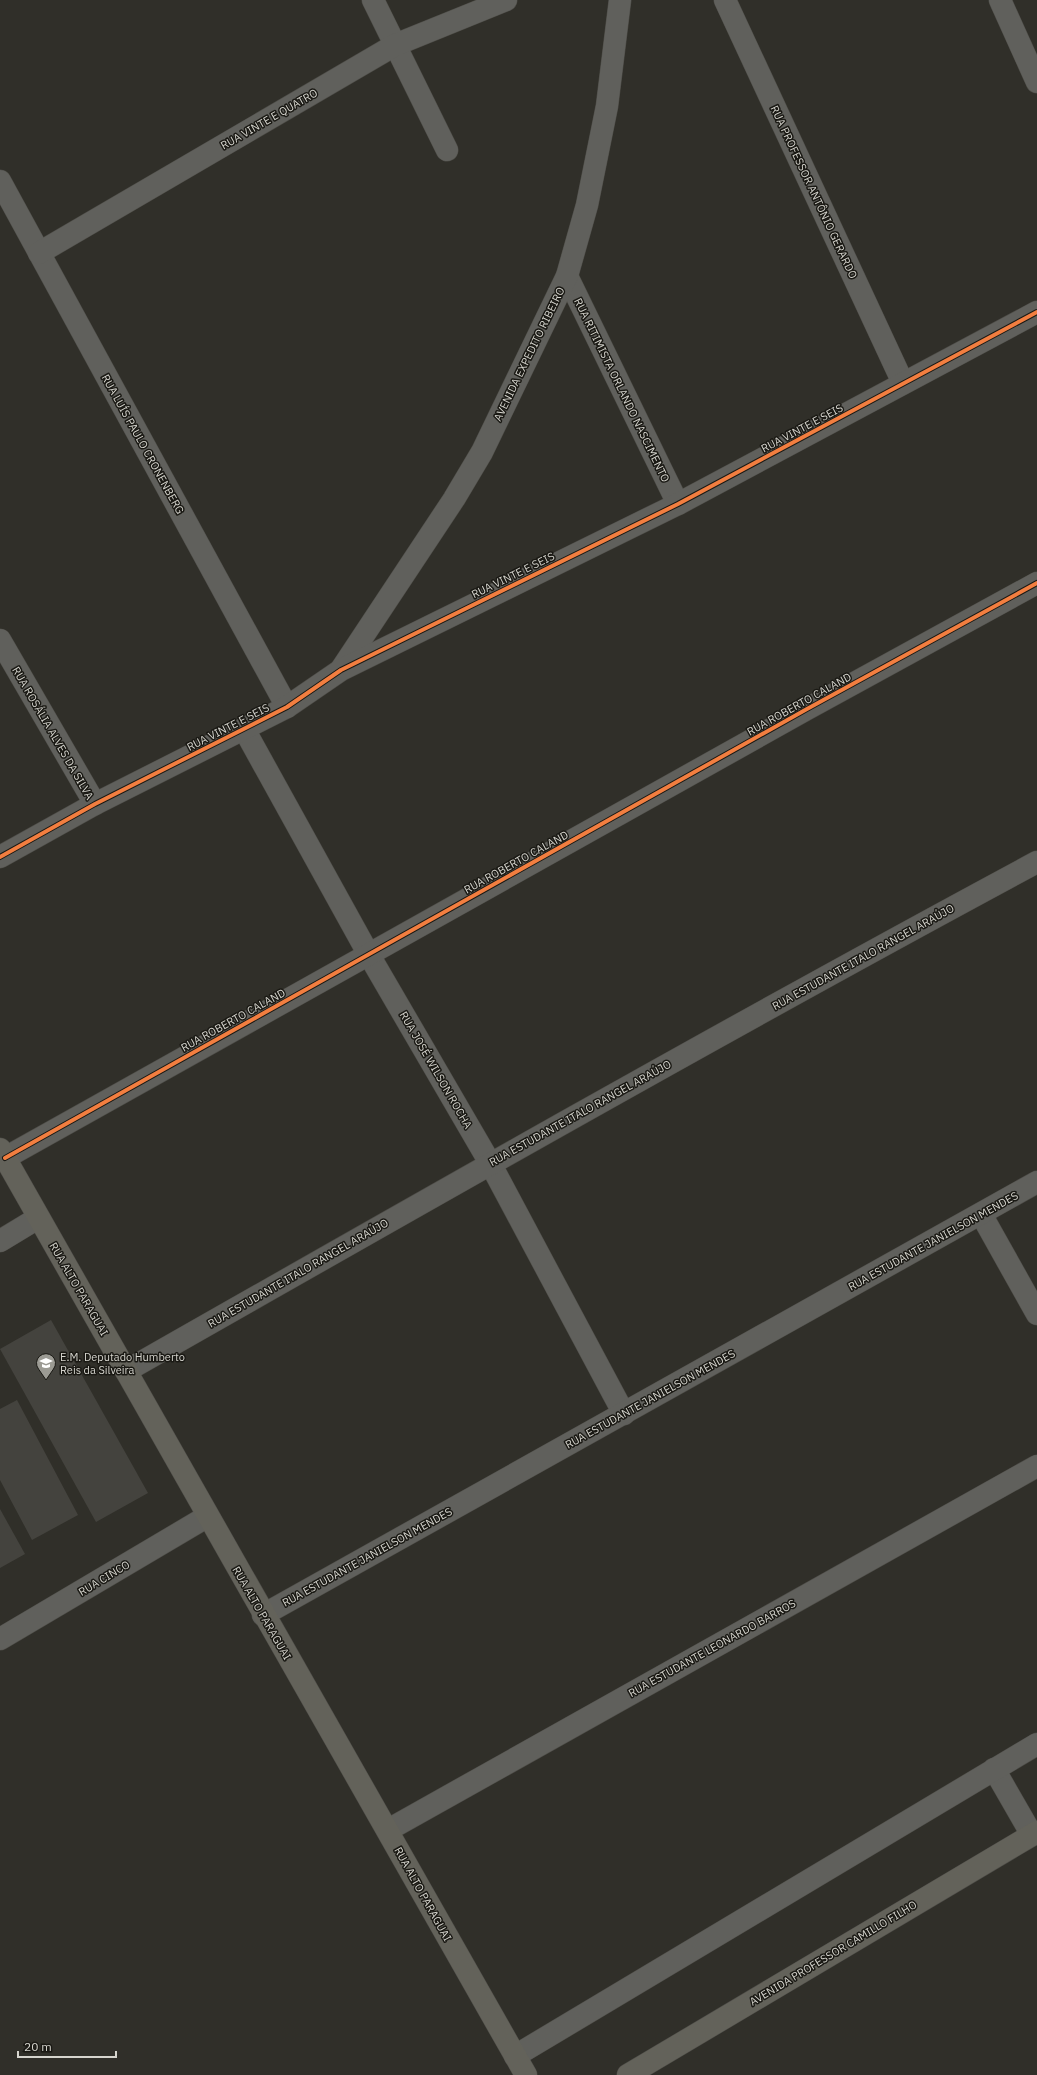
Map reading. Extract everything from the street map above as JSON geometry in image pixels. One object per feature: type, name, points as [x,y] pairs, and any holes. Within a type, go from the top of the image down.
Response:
[{"type":"street","points":[[373,0],[447,150]]},
{"type":"street","name":"RUA VINTE E QUATRO","points":[[39,253],[394,45],[506,0]]},
{"type":"street","name":"AVENIDA EXPEDITO RIBEIRO","points":[[341,670],[450,506],[482,452],[567,276],[587,205],[606,106],[620,0]]},
{"type":"street","name":"RUA PROFESSOR ANTÔNIO GERARDO","points":[[725,0],[904,384]]},
{"type":"street","points":[[1000,0],[1037,82]]},
{"type":"street","name":"RUA LUÍS PAULO CRONENBERG","points":[[0,181],[287,707]]},
{"type":"street","name":"RUA RITIMISTA ORLANDO NASCIMENTO","points":[[567,276],[678,504]]},
{"type":"street","name":"RUA VINTE E SEIS","points":[[0,857],[94,804],[287,707],[341,670],[678,504],[1037,312]]},
{"type":"street","name":"RUA ROBERTO CALAND","points":[[2,1154],[369,955],[807,709],[1037,583]]},
{"type":"street","name":"RUA ROSÁLIA ALVES DA SILVA","points":[[0,640],[94,804]]},
{"type":"street","name":"RUA JOSÉ WILSON ROCHA","points":[[244,729],[369,955],[490,1163],[624,1414]]},
{"type":"street","name":"RUA ESTUDANTE ITALO RANGEL ARAÚJO","points":[[126,1371],[490,1163],[905,933],[1037,862]]},
{"type":"street","name":"RUA ALTO PARAGUAI","points":[[2,1154],[263,1615],[388,1830],[526,2075]]},
{"type":"street","name":"RUA ESTUDANTE JANIELSON MENDES","points":[[263,1615],[1037,1182]]},
{"type":"street","points":[[981,1214],[1037,1314]]},
{"type":"street","points":[[0,1241],[38,1218]]},
{"type":"street","name":"RUA ESTUDANTE LEONARDO BARROS","points":[[388,1830],[1037,1466]]},
{"type":"street","name":"RUA CINCO","points":[[0,1639],[208,1516]]},
{"type":"street","points":[[515,2056],[1037,1744]]},
{"type":"street","points":[[994,1769],[1034,1833]]},
{"type":"street","name":"AVENIDA PROFESSOR CAMILLO FILHO","points":[[628,2075],[1034,1833]]},
{"type":"building","points":[[51,1320],[148,1493],[96,1522],[0,1349]]},
{"type":"building","points":[[17,1400],[78,1515],[32,1540],[0,1480],[0,1409]]},
{"type":"building","points":[[0,1509],[25,1554],[0,1568]]},
{"type":"cycle path","points":[[0,857],[95,804],[287,707],[341,670],[678,504],[1037,312]]},
{"type":"cycle path","points":[[5,1158],[807,709],[1037,583]]},
{"type":"place","name":"E.M. Deputado Humberto Reis da Silveira","points":[[46,1380]]}]
